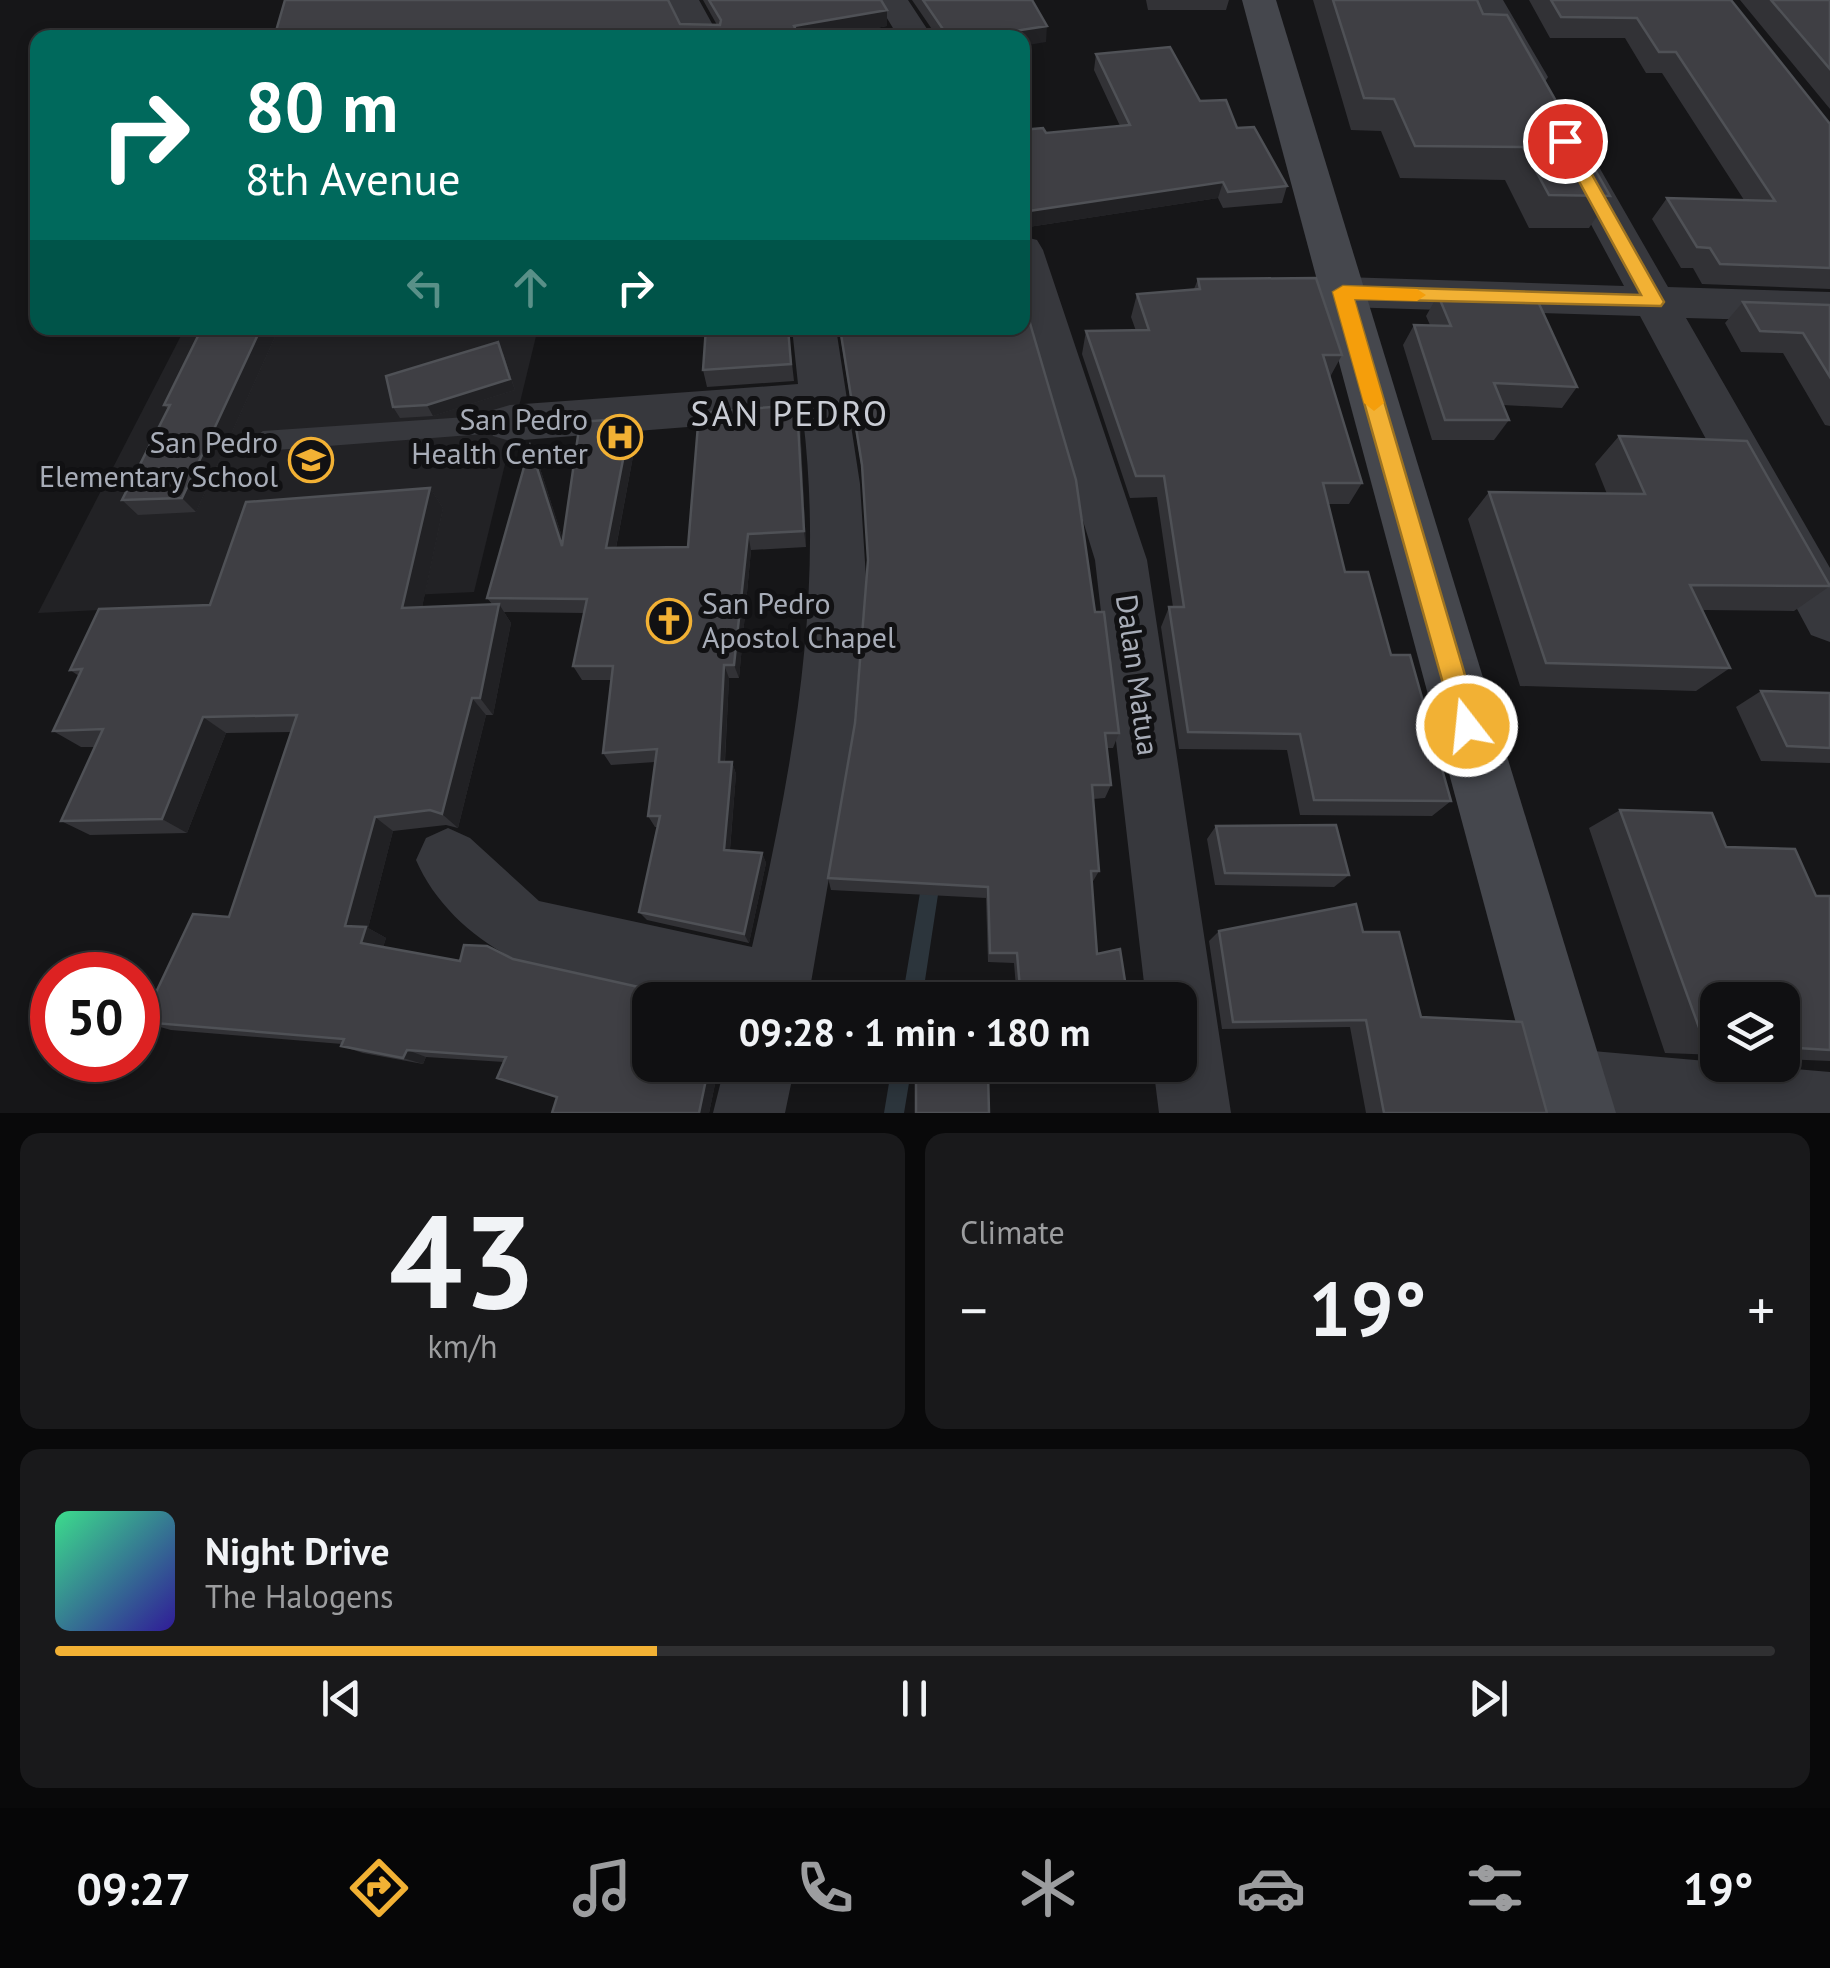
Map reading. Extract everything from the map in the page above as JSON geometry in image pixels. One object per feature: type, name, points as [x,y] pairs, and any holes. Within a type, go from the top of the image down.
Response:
[{"type":"main road","points":[[1258,0],[1574,1099]]},
{"type":"street","points":[[684,0],[699,30]]},
{"type":"street","points":[[892,0],[911,30]]},
{"type":"street","points":[[1486,0],[1830,618]]},
{"type":"street","name":"Dalan Matua","points":[[1030,275],[1121,560],[1195,1113]]},
{"type":"street","points":[[1343,292],[1830,308]]},
{"type":"street","points":[[777,982],[819,771],[839,576],[815,335]]},
{"type":"street","points":[[510,423],[824,399]]},
{"type":"street","points":[[448,860],[502,917],[528,932],[730,982]]},
{"type":"street","points":[[749,1113],[756,1082]]},
{"type":"street","points":[[1574,1099],[1830,1108]]},
{"type":"lane","points":[[263,441],[510,423]]},
{"type":"shaded area","name":"San Pedro Elementary School","points":[[181,335],[536,335],[474,592],[38,613]]},
{"type":"building","points":[[285,0],[668,0],[680,24],[720,25],[709,0],[881,0],[887,10],[794,26],[796,30],[276,30]]},
{"type":"building","points":[[923,0],[1032,0],[1047,26],[1021,30],[944,30]]},
{"type":"building","points":[[1333,0],[1477,0],[1483,14],[1507,15],[1610,196],[1549,195],[1523,147],[1415,146],[1394,99],[1364,98]]},
{"type":"building","points":[[1551,0],[1731,0],[1830,124],[1830,268],[1720,264],[1710,248],[1697,247],[1667,198],[1775,201],[1676,52],[1659,52],[1637,18],[1561,17]]},
{"type":"building","points":[[1771,0],[1830,0],[1830,69]]},
{"type":"building","points":[[1170,47],[1200,101],[1226,100],[1237,128],[1254,127],[1287,186],[1228,192],[1223,182],[1030,211],[1030,129],[1043,128],[1046,133],[1130,125],[1096,54]]},
{"type":"building","points":[[1316,278],[1342,355],[1323,355],[1362,483],[1323,483],[1345,572],[1368,572],[1391,655],[1410,655],[1451,801],[1314,800],[1300,734],[1188,732],[1169,607],[1184,607],[1164,476],[1136,476],[1086,331],[1149,330],[1137,294],[1200,289],[1198,279]]},
{"type":"building","points":[[1438,295],[1535,295],[1577,387],[1494,383],[1509,420],[1445,420],[1414,325],[1451,326]]},
{"type":"building","points":[[1743,302],[1830,305],[1830,377],[1803,333],[1760,331]]},
{"type":"building","points":[[1030,323],[1076,480],[1095,612],[1104,612],[1119,733],[1105,733],[1111,785],[1092,785],[1099,871],[1091,871],[1097,954],[1120,949],[1125,982],[1019,982],[1017,953],[990,953],[988,887],[828,878],[855,723],[868,560],[862,465],[841,335],[1030,335]]},
{"type":"building","points":[[199,335],[258,335],[182,498],[122,500],[170,405],[164,405]]},
{"type":"building","points":[[706,335],[789,335],[791,364],[703,370]]},
{"type":"building","points":[[498,342],[510,379],[427,405],[393,407],[386,376]]},
{"type":"building","points":[[797,405],[804,531],[748,534],[734,665],[724,665],[719,762],[732,762],[724,850],[762,853],[744,934],[639,912],[660,816],[648,816],[657,749],[603,753],[613,666],[573,666],[587,599],[487,598],[530,446],[562,546],[580,422],[631,418],[606,548],[688,547],[699,413]]},
{"type":"building","points":[[1619,436],[1747,441],[1830,586],[1690,585],[1730,668],[1546,663],[1489,492],[1645,494]]},
{"type":"building","points":[[430,488],[402,608],[499,604],[480,698],[472,698],[442,814],[430,810],[375,817],[345,926],[366,927],[361,943],[460,961],[464,945],[487,946],[513,959],[632,986],[632,1082],[705,1082],[699,1113],[552,1113],[557,1097],[497,1078],[506,1057],[407,1050],[403,1058],[341,1046],[344,1039],[160,1024],[160,984],[193,914],[229,917],[297,715],[203,717],[162,819],[61,821],[103,729],[53,731],[82,669],[70,670],[99,609],[210,605],[246,502]]},
{"type":"building","points":[[1761,691],[1830,693],[1830,748],[1787,746]]},
{"type":"building","points":[[1620,810],[1712,813],[1726,847],[1795,849],[1816,896],[1830,896],[1830,1050],[1800,1048],[1800,982],[1700,982],[1700,1030]]},
{"type":"building","points":[[1336,825],[1349,875],[1225,873],[1216,826]]},
{"type":"building","points":[[1356,904],[1363,932],[1399,932],[1421,1017],[1522,1022],[1547,1113],[1384,1113],[1366,1020],[1233,1022],[1219,931]]},
{"type":"building","points":[[916,1082],[988,1082],[989,1113],[916,1113]]},
{"type":"waterway","points":[[915,982],[932,875]]},
{"type":"waterway","points":[[894,1113],[899,1082]]},
{"type":"slow traffic","points":[[1374,403],[1343,292],[1417,295]]},
{"type":"place","name":"San Pedro Health Center","points":[[620,437]]},
{"type":"place","name":"San Pedro Elementary School","points":[[311,460]]},
{"type":"place","name":"San Pedro Apostol Chapel","points":[[669,621]]},
{"type":"district","name":"SAN PEDRO","points":[[790,414]]},
{"type":"route","points":[[1467,726],[1343,292],[1654,302],[1565,141]]}]
